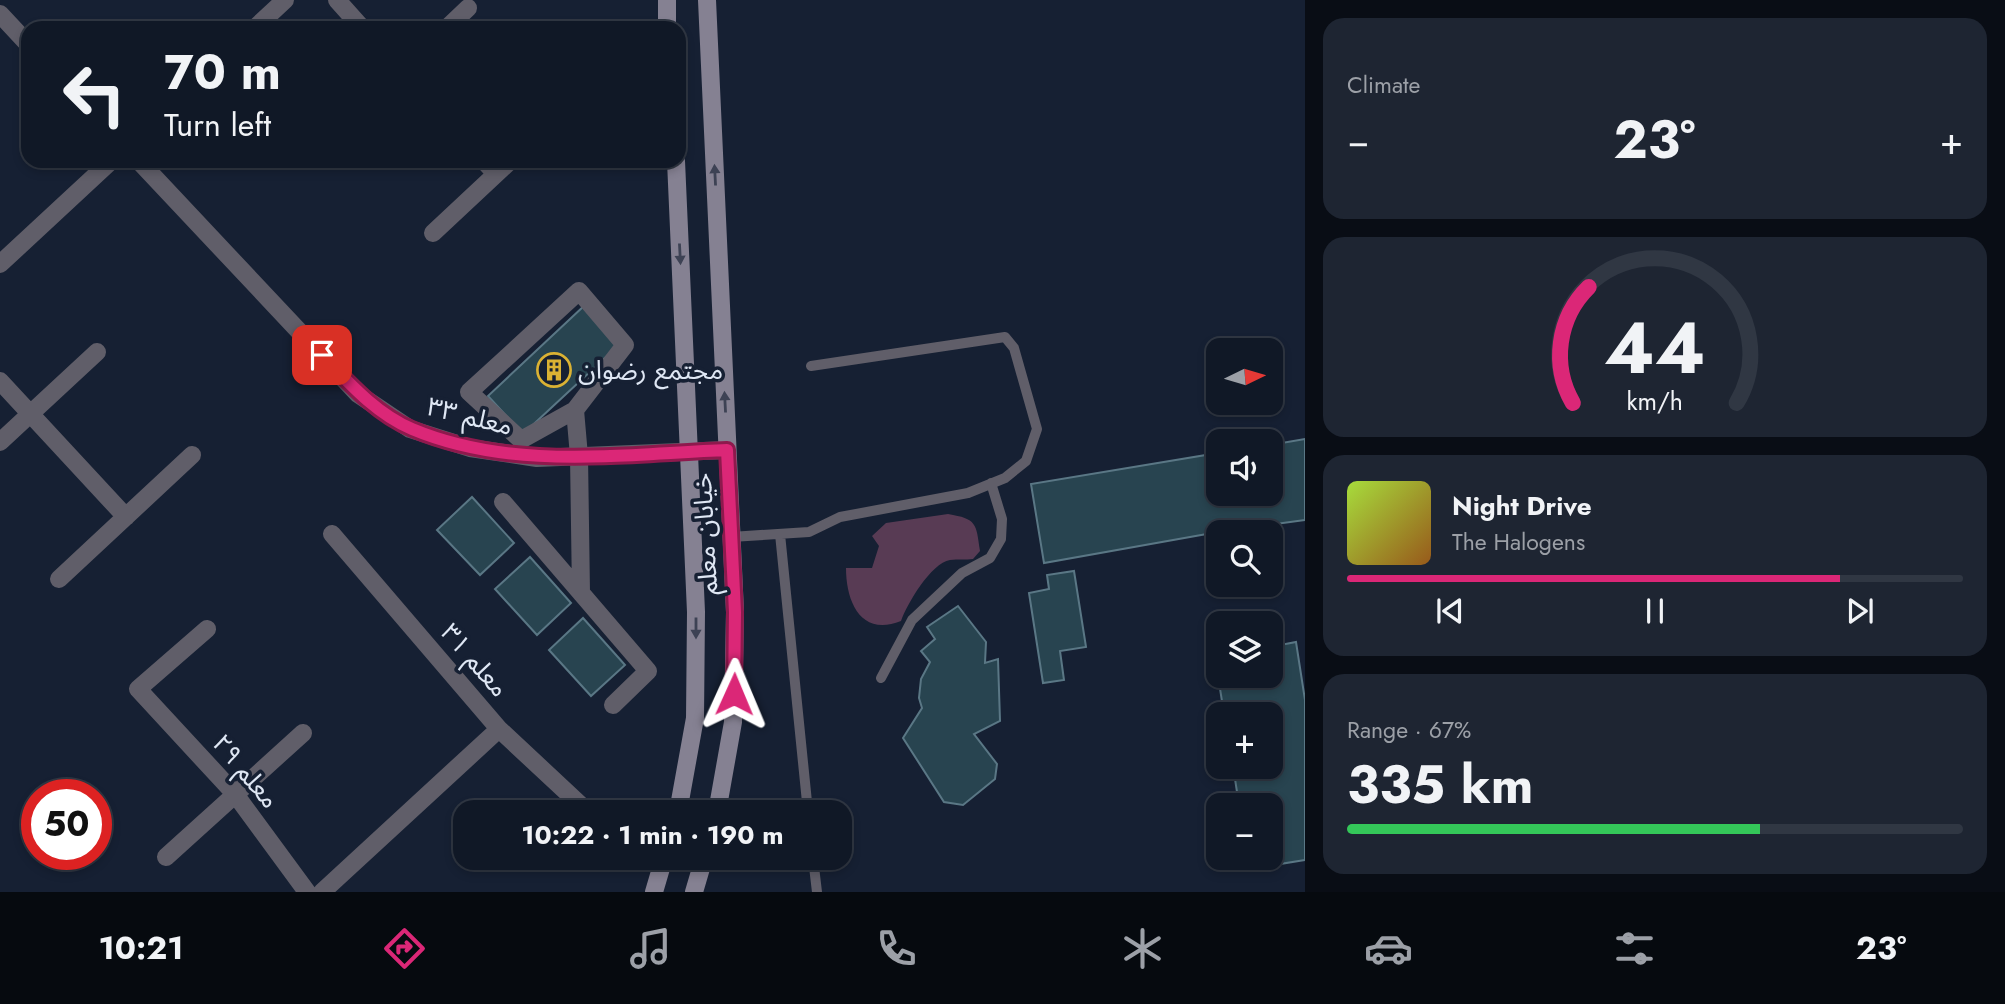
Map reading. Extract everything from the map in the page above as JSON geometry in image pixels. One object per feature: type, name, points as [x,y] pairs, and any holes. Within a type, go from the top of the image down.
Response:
[{"type":"main road","points":[[667,0],[667,21]]},
{"type":"main road","name":"خیابان معلم","points":[[707,0],[732,537],[733,722],[719,800]]},
{"type":"main road","name":"خیابان معلم","points":[[676,168],[696,612],[695,718],[680,800]]},
{"type":"main road","points":[[654,892],[660,870]]},
{"type":"main road","points":[[694,892],[700,870]]},
{"type":"street","points":[[262,21],[285,0]]},
{"type":"street","points":[[337,0],[356,21]]},
{"type":"street","points":[[454,21],[468,8]]},
{"type":"street","points":[[0,14],[21,36]]},
{"type":"street","points":[[0,264],[103,168]]},
{"type":"street","name":"معلم ۳۳","points":[[146,168],[358,394],[410,429],[470,448],[537,458],[727,450]]},
{"type":"street","points":[[433,233],[490,168]]},
{"type":"street","points":[[575,410],[521,440],[469,392],[579,291],[625,345],[575,410],[579,456],[581,593]]},
{"type":"street","points":[[0,442],[97,352]]},
{"type":"street","points":[[0,381],[126,517]]},
{"type":"street","points":[[59,579],[192,455]]},
{"type":"street","points":[[503,502],[648,671],[613,705]]},
{"type":"street","name":"معلم ۳۱","points":[[332,534],[499,729],[575,800]]},
{"type":"street","name":"معلم ۲۹","points":[[207,629],[138,689],[235,794],[307,892]]},
{"type":"street","points":[[322,892],[499,729]]},
{"type":"street","points":[[166,857],[303,733]]},
{"type":"lane","points":[[732,537],[809,531],[840,517],[968,493],[1005,478],[1026,461],[1037,429],[1014,348],[1004,337],[811,366]]},
{"type":"lane","points":[[881,678],[912,620],[962,573],[990,558],[1001,539],[1002,519],[991,484]]},
{"type":"lane","points":[[780,534],[807,800]]},
{"type":"lane","points":[[814,870],[817,892]]},
{"type":"shaded area","points":[[948,514],[965,518],[973,524],[980,551],[973,559],[950,560],[935,568],[914,595],[901,621],[887,625],[866,620],[853,604],[846,568],[872,568],[879,546],[872,536],[886,523]]},
{"type":"building","name":"مجتمع رضوان","points":[[585,305],[620,344],[523,434],[488,396]]},
{"type":"building","points":[[1305,439],[1305,520],[1283,523],[1283,520],[1206,520],[1206,534],[1044,563],[1031,484],[1206,455],[1206,506],[1283,506],[1283,443]]},
{"type":"building","points":[[472,497],[514,543],[480,575],[437,530]]},
{"type":"building","points":[[530,557],[571,603],[537,635],[495,589]]},
{"type":"building","points":[[1074,571],[1086,647],[1060,651],[1064,680],[1043,683],[1029,593],[1049,589],[1047,575]]},
{"type":"building","points":[[958,606],[986,642],[985,663],[998,659],[1000,721],[974,734],[997,764],[995,779],[963,805],[944,802],[903,738],[922,708],[919,698],[921,679],[930,662],[921,651],[935,639],[927,627]]},
{"type":"building","points":[[583,618],[625,665],[591,696],[549,650]]},
{"type":"building","points":[[1296,642],[1305,700],[1305,860],[1283,864],[1283,793],[1237,793],[1235,779],[1283,779],[1283,702],[1222,702],[1220,688],[1283,688],[1283,644]]},
{"type":"place","name":"مجتمع رضوان","points":[[554,370]]},
{"type":"route","points":[[322,355],[358,394],[410,429],[470,448],[537,458],[727,450],[735,612],[734,694]]}]
